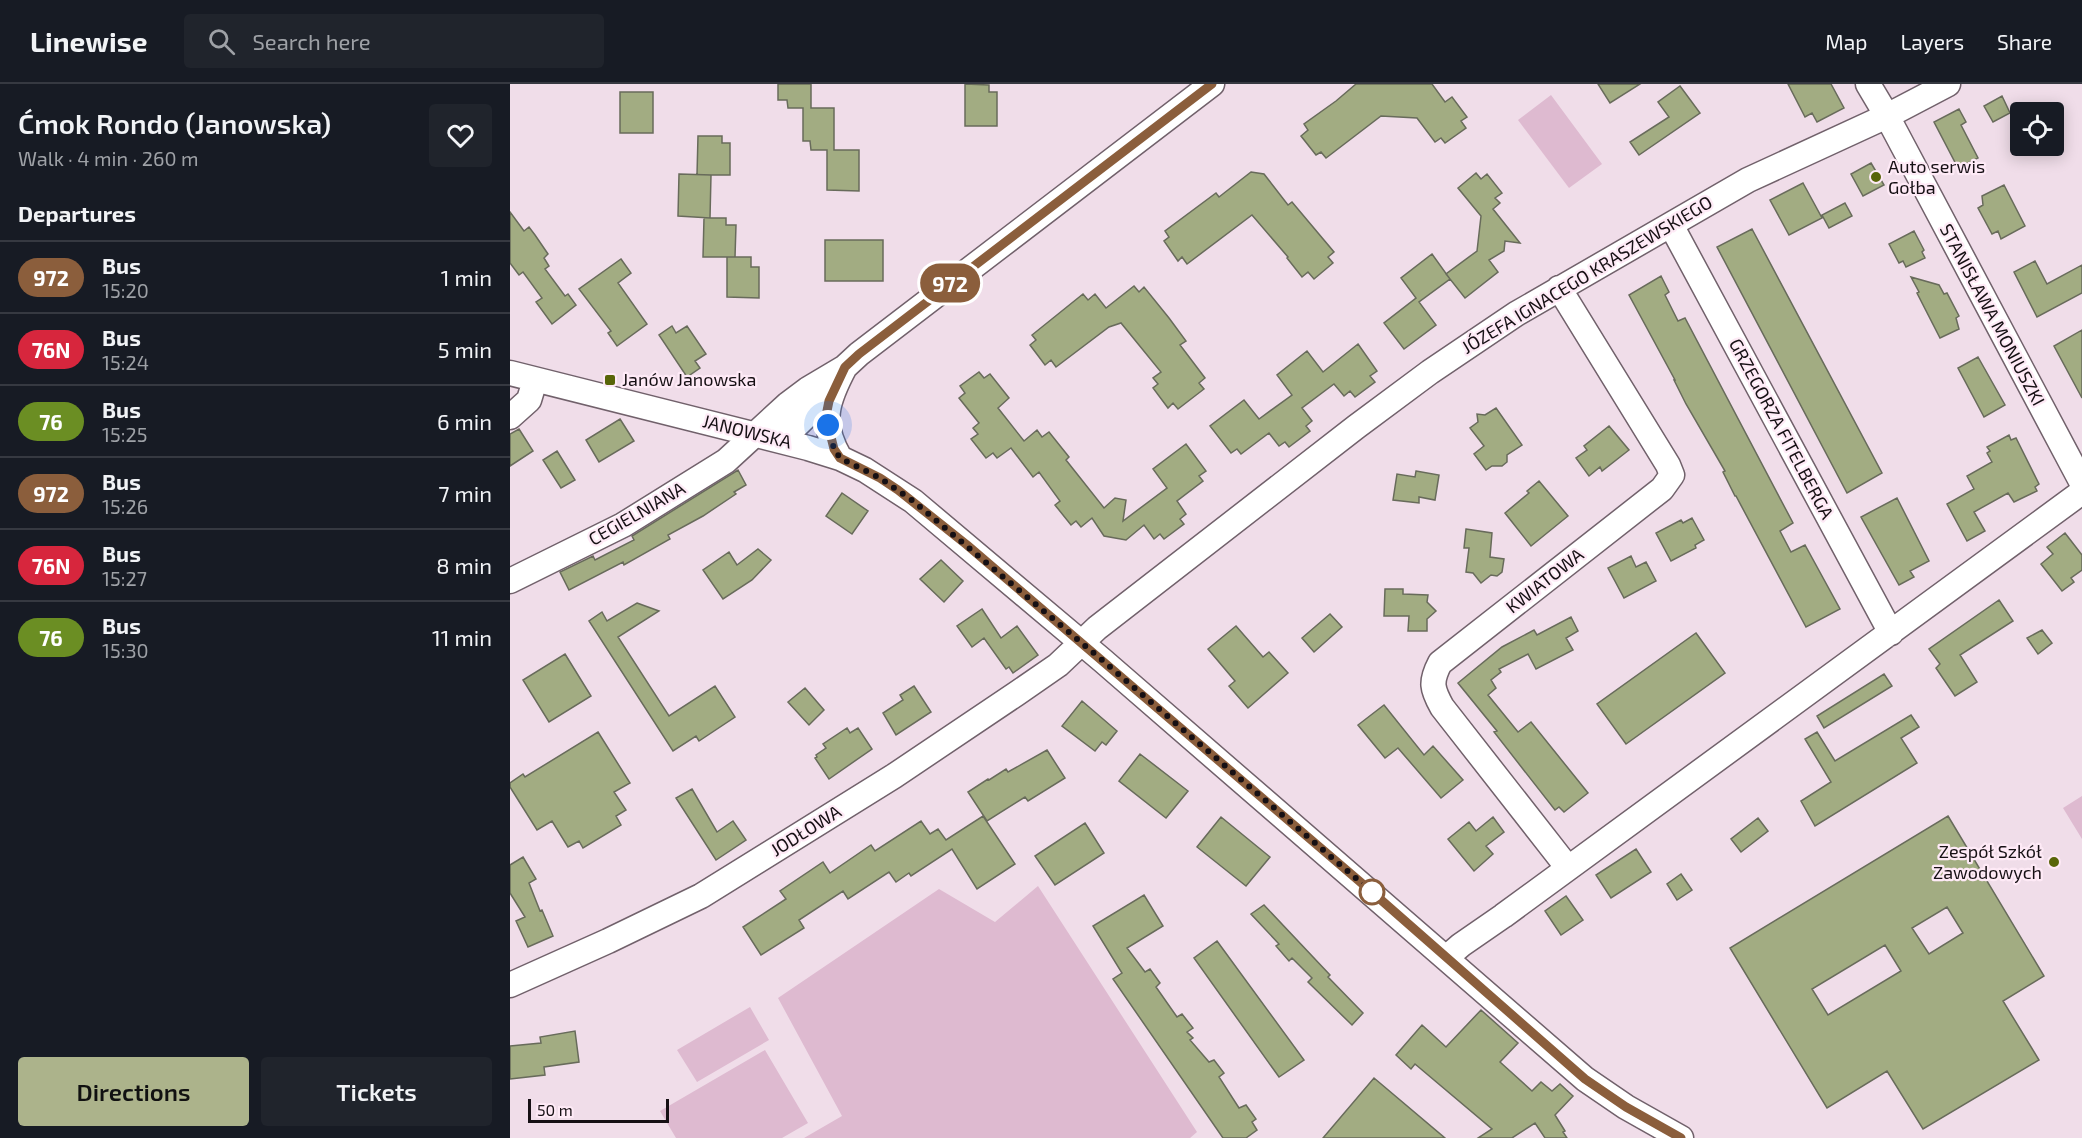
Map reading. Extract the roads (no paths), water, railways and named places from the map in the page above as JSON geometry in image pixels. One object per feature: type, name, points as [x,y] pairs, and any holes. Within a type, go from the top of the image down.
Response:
[{"type":"street","points":[[765,436],[788,404],[845,367],[954,280],[1212,84]]},
{"type":"street","name":"STANISŁAWA MONIUSZKI","points":[[1868,84],[2082,483]]},
{"type":"street","name":"JÓZEFA IGNACEGO KRASZEWSKIEGO","points":[[1083,644],[1097,628],[1356,427],[1430,372],[1516,314],[1748,180],[1887,116],[1948,84]]},
{"type":"street","name":"GRZEGORZA FITELBERGA","points":[[1671,225],[1891,633]]},
{"type":"street","name":"KWIATOWA","points":[[1559,288],[1672,475],[1662,489],[1440,663],[1433,676],[1433,691],[1442,707],[1568,867]]},
{"type":"street","points":[[840,458],[831,439],[827,411],[834,389],[845,367]]},
{"type":"street","name":"JANOWSKA","points":[[510,373],[765,436],[840,458],[880,478],[913,501],[1083,644],[1585,1079],[1626,1107],[1681,1138]]},
{"type":"street","points":[[510,417],[529,400],[535,380]]},
{"type":"street","points":[[765,436],[795,427],[834,389]]},
{"type":"street","name":"CEGIELNIANA","points":[[510,581],[622,525],[765,436]]},
{"type":"street","points":[[1446,958],[2082,492]]},
{"type":"street","name":"JODŁOWA","points":[[510,986],[701,896],[894,776],[1058,665],[1083,644]]},
{"type":"place","name":"Auto serwis Gołba","points":[[1876,177]]},
{"type":"place","name":"Janów Janowska","points":[[610,380]]},
{"type":"place","name":"Zespół Szkół Zawodowych","points":[[2054,862]]}]
